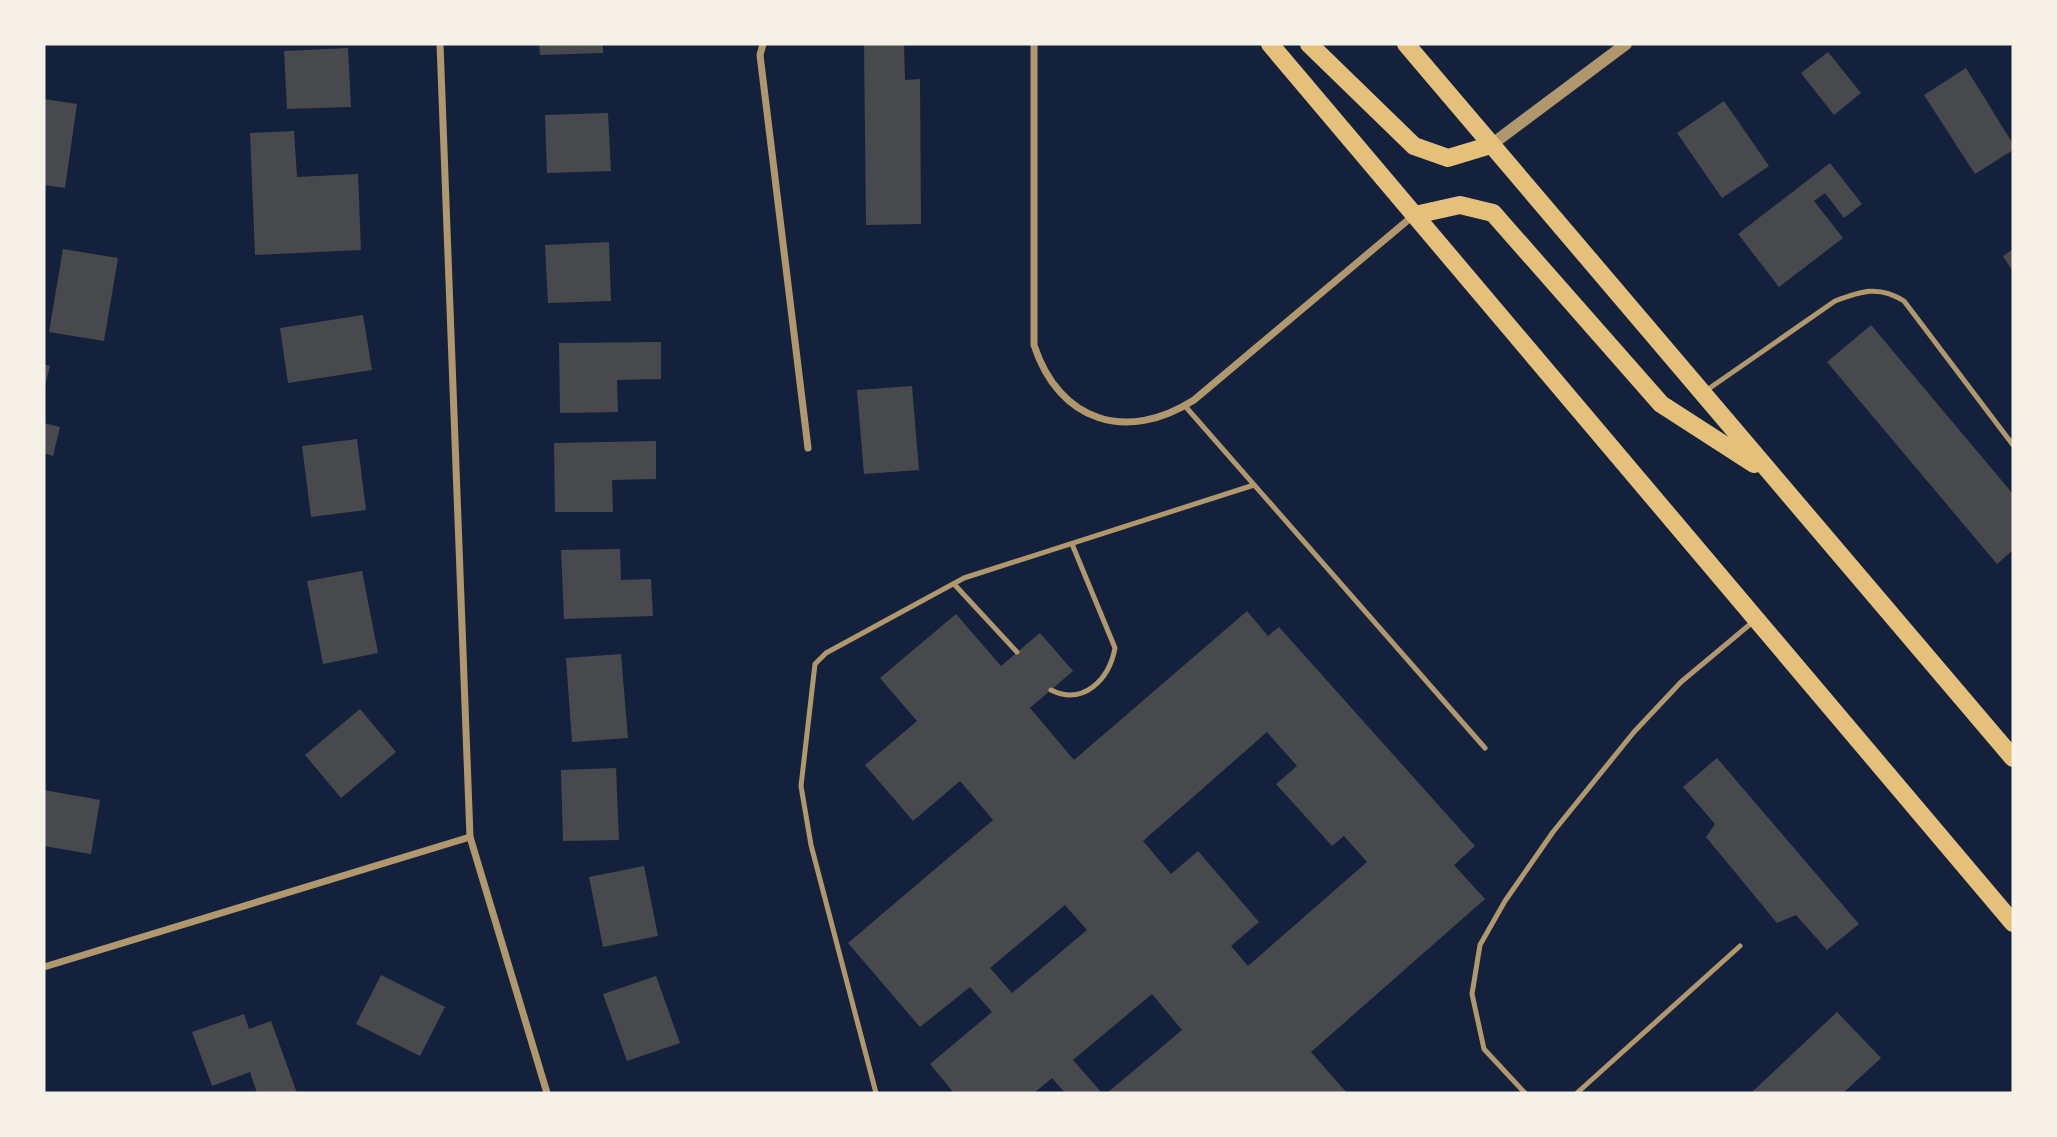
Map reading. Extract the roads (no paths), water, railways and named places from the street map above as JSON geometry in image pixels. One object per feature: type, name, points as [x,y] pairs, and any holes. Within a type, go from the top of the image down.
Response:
[{"type":"main road","points":[[1270,44],[2013,923]]},
{"type":"main road","points":[[1309,44],[1414,146],[1448,158],[1491,145]]},
{"type":"main road","points":[[1406,44],[2013,758]]},
{"type":"main road","points":[[1415,215],[1460,205],[1493,213],[1661,404],[1769,473]]},
{"type":"street","points":[[440,44],[470,836],[547,1093]]},
{"type":"street","points":[[763,44],[760,55],[771,157],[808,448]]},
{"type":"street","points":[[1034,44],[1034,345],[1042,369],[1056,390],[1075,407],[1098,418],[1123,423],[1149,422],[1185,406],[1415,215]]},
{"type":"street","points":[[1491,145],[1626,44]]},
{"type":"street","points":[[44,967],[470,836]]},
{"type":"lane","points":[[1703,393],[1835,301],[1858,292],[1889,291],[1904,301],[2013,445]]},
{"type":"lane","points":[[1185,406],[1485,748]]},
{"type":"lane","points":[[876,1093],[811,845],[801,786],[810,688],[815,664],[826,653],[954,584],[1254,485]]},
{"type":"lane","points":[[1051,690],[1064,696],[1089,690],[1103,680],[1112,665],[1115,648],[1072,544]]},
{"type":"lane","points":[[954,584],[1017,652]]},
{"type":"lane","points":[[1525,1093],[1485,1049],[1472,994],[1480,945],[1505,901],[1553,832],[1634,732],[1681,682],[1756,619]]},
{"type":"lane","points":[[1577,1093],[1740,946]]}]
